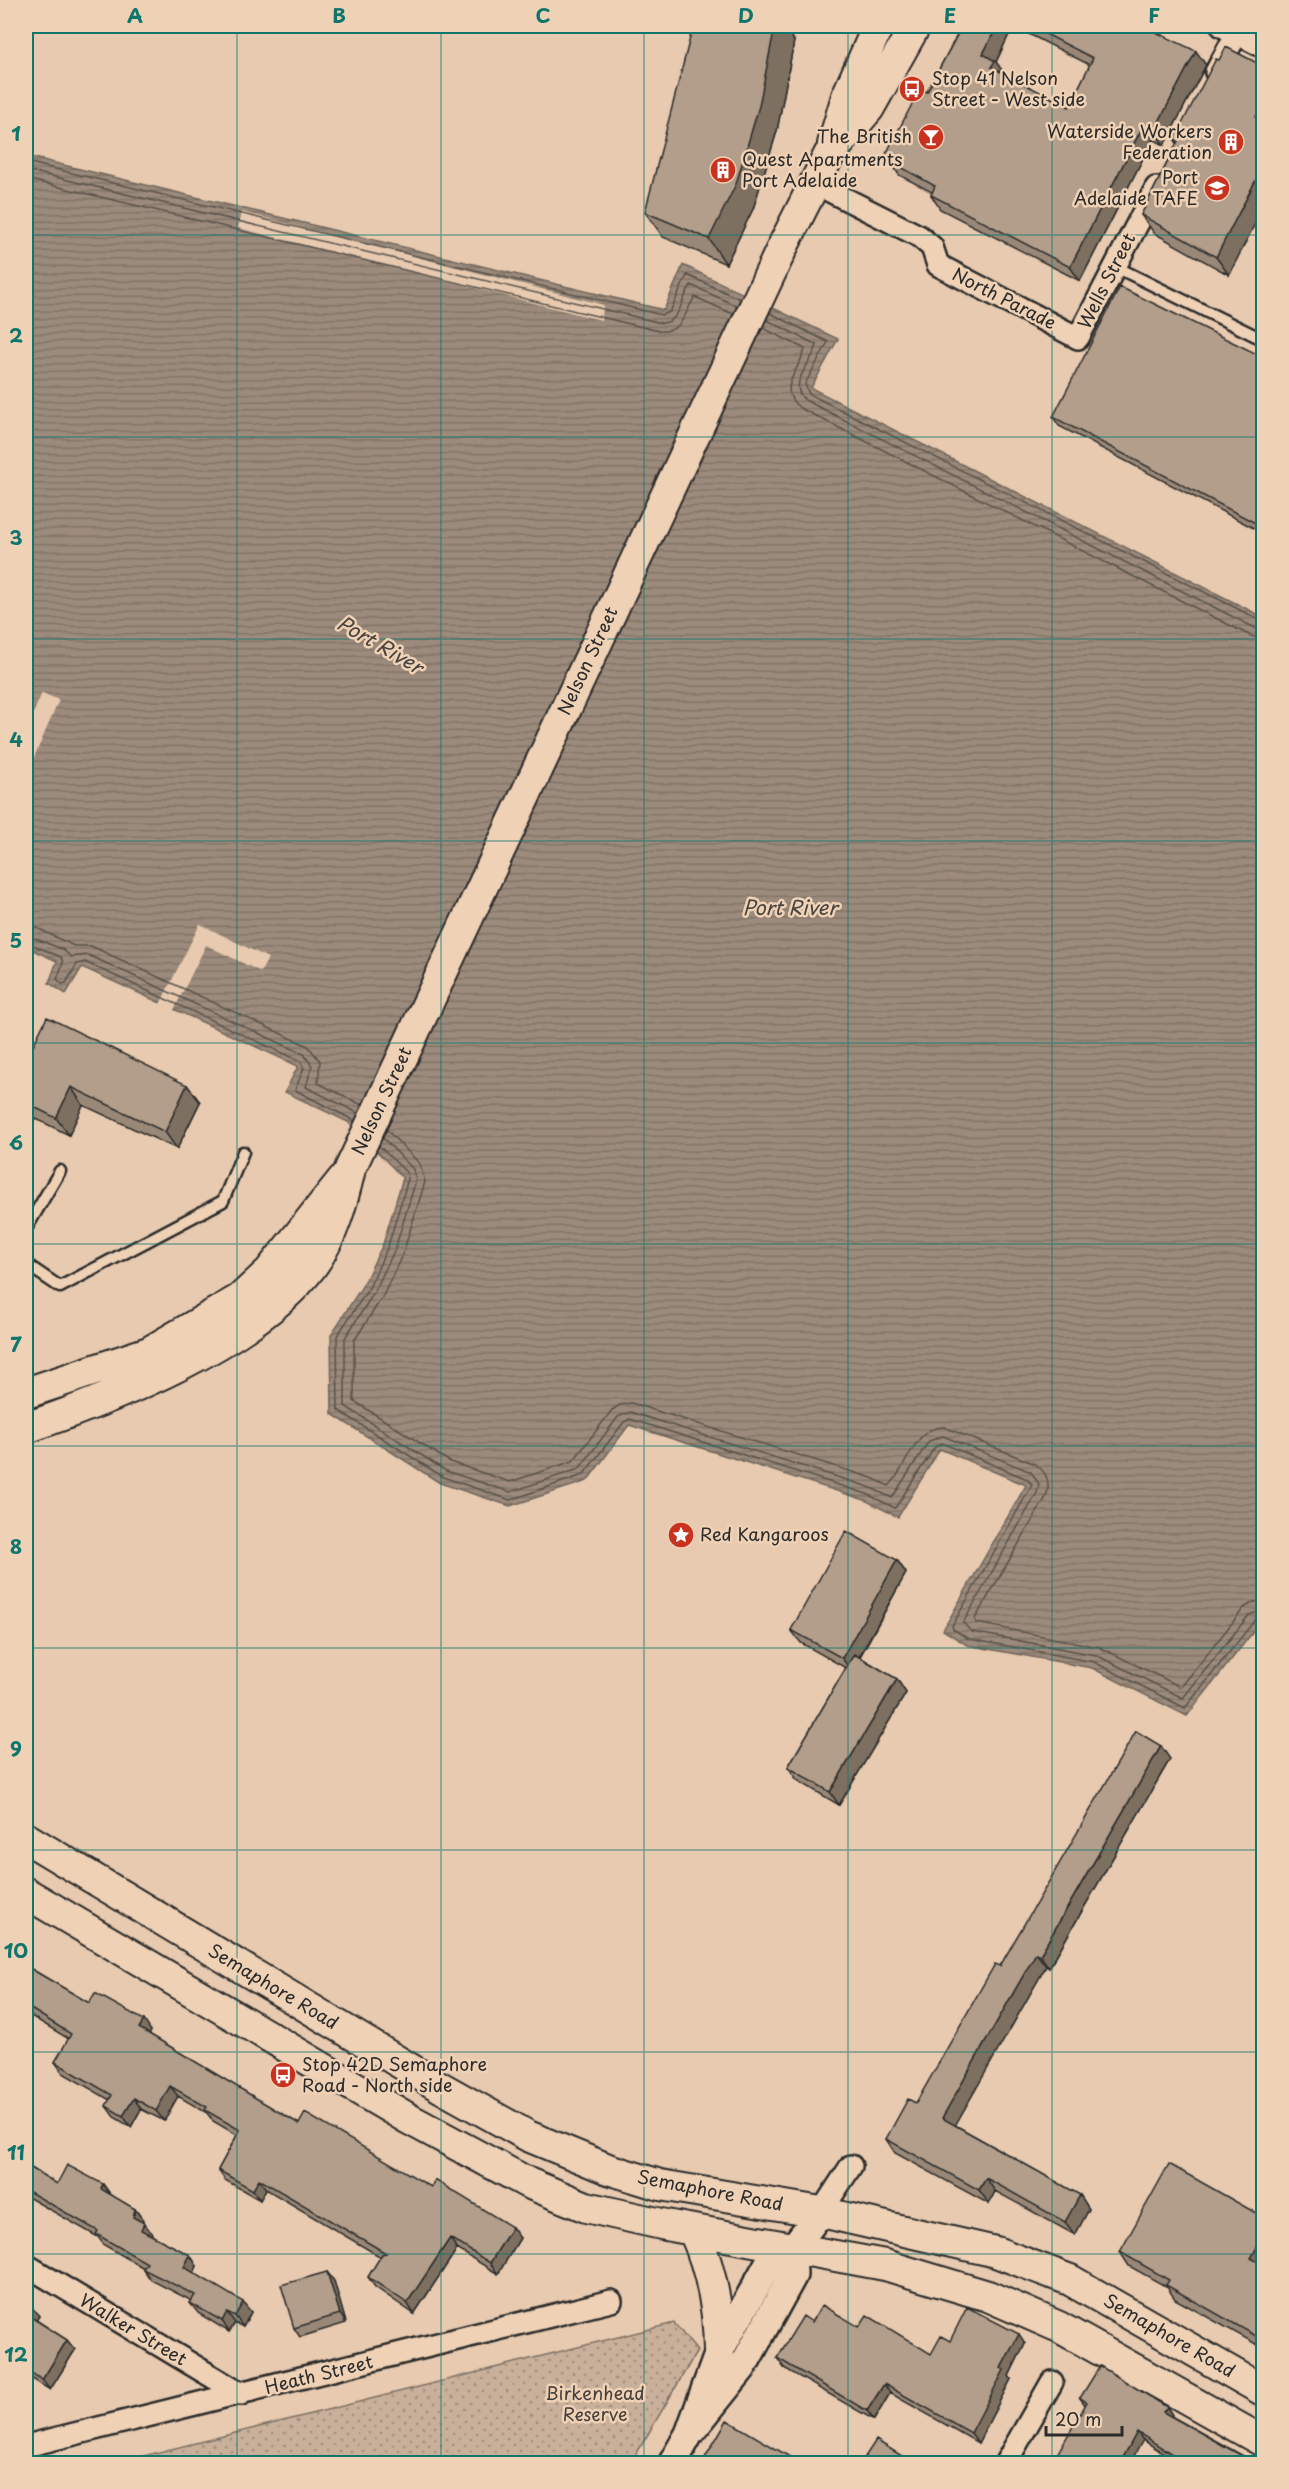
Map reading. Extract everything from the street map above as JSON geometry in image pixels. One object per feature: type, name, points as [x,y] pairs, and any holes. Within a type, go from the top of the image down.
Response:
[{"type":"main road","name":"Nelson Street","points":[[26,1428],[83,1409],[226,1342],[283,1296],[312,1266],[338,1218],[350,1169],[762,289],[829,155],[847,96],[878,26]]},
{"type":"main road","name":"Nelson Street","points":[[829,155],[869,108],[915,26]]},
{"type":"main road","name":"Nelson Street","points":[[26,1394],[149,1352],[240,1299],[269,1272],[350,1169]]},
{"type":"main road","name":"Semaphore Road","points":[[26,1838],[421,2076],[528,2136],[608,2169],[660,2185],[821,2212],[996,2252],[1070,2280],[1263,2391]]},
{"type":"main road","points":[[26,1893],[409,2119],[528,2183],[586,2206],[694,2230],[885,2265],[988,2296],[1059,2327],[1263,2442]]},
{"type":"main road","points":[[694,2230],[707,2260],[719,2323],[719,2352]]},
{"type":"street","points":[[1208,89],[1229,29],[1263,47]]},
{"type":"street","name":"Wells Street","points":[[1078,338],[1164,172]]},
{"type":"street","name":"North Parade","points":[[814,183],[919,236],[932,247],[938,265],[1078,338]]},
{"type":"street","points":[[689,2434],[719,2352],[770,2262],[792,2249],[821,2212],[851,2166]]},
{"type":"street","points":[[672,2463],[689,2434],[742,2368],[793,2275],[792,2249]]},
{"type":"street","name":"Walker Street","points":[[26,2265],[241,2394]]},
{"type":"street","name":"Heath Street","points":[[26,2446],[612,2301]]},
{"type":"street","points":[[1005,2463],[1052,2382]]},
{"type":"lane","points":[[1114,266],[1263,340]]},
{"type":"lane","points":[[26,1264],[60,1287],[223,1202],[243,1152]]},
{"type":"lane","points":[[26,1229],[60,1171]]},
{"type":"green space","name":"Birkenhead Reserve","points":[[674,2323],[697,2351],[631,2463],[142,2463],[143,2456]]},
{"type":"water","name":"Port River","points":[[26,156],[664,310],[683,265],[838,339],[811,388],[1263,617],[1263,1624],[1260,1623],[1187,1716],[1092,1668],[967,1645],[943,1630],[1026,1485],[940,1449],[898,1517],[865,1500],[629,1425],[587,1481],[510,1506],[440,1483],[332,1414],[331,1335],[363,1285],[383,1244],[403,1178],[348,1122],[285,1092],[298,1066],[82,967],[66,994],[49,983],[57,961],[26,947]]},
{"type":"pier","points":[[242,212],[604,305],[601,320],[238,228]]},
{"type":"pier","points":[[42,693],[59,700],[26,776],[26,730]]},
{"type":"pier","points":[[200,924],[268,958],[261,972],[206,945],[173,1012],[159,1006]]},
{"type":"building","name":"Quest Apartments Port Adelaide","points":[[693,26],[775,26],[759,106],[736,184],[709,239],[645,212]]},
{"type":"building","points":[[962,26],[997,26],[983,54],[995,61],[991,67],[1069,107],[1093,58],[1030,26],[1143,26],[1196,51],[1154,131],[1143,126],[1070,267],[931,195],[935,186],[890,161],[886,154],[920,89],[927,92]]},
{"type":"building","name":"Waterside Workers Federation","points":[[1226,47],[1263,66],[1263,102],[1256,117],[1263,121],[1263,166],[1216,257],[1141,215],[1178,141],[1174,139],[1216,59],[1219,60]]},
{"type":"building","points":[[1120,287],[1263,357],[1263,527],[1053,417]]},
{"type":"building","points":[[47,1017],[187,1085],[165,1132],[71,1087],[56,1118],[26,1103],[26,1060]]},
{"type":"building","points":[[846,1531],[897,1560],[842,1658],[791,1630]]},
{"type":"building","points":[[854,1654],[897,1679],[830,1792],[788,1767]]},
{"type":"building","points":[[1136,1731],[1161,1746],[1040,1955],[1036,1953],[942,2118],[1080,2195],[1065,2222],[986,2178],[979,2190],[886,2139],[908,2099],[916,2103],[995,1964],[1000,1966]]},
{"type":"building","points":[[26,1966],[89,2003],[95,1993],[144,2020],[139,2028],[299,2124],[305,2113],[431,2187],[435,2180],[512,2227],[490,2263],[450,2238],[407,2303],[368,2277],[382,2254],[386,2253],[259,2179],[253,2190],[218,2170],[240,2130],[205,2110],[207,2107],[170,2086],[156,2111],[134,2098],[123,2116],[106,2106],[112,2095],[55,2062],[71,2034],[26,2006]]},
{"type":"building","points":[[1169,2164],[1263,2217],[1263,2236],[1251,2258],[1263,2265],[1263,2340],[1166,2285],[1169,2280],[1120,2252]]},
{"type":"building","points":[[26,2165],[57,2184],[67,2165],[103,2184],[101,2189],[135,2209],[133,2217],[144,2223],[141,2230],[190,2255],[184,2267],[243,2302],[235,2316],[227,2312],[222,2321],[190,2303],[195,2295],[143,2269],[147,2263],[96,2234],[98,2231],[26,2190]]},
{"type":"building","points":[[327,2272],[340,2314],[294,2328],[281,2285]]},
{"type":"building","points":[[26,2302],[31,2306],[26,2314]]},
{"type":"building","points":[[822,2305],[859,2327],[867,2315],[931,2354],[941,2336],[950,2341],[967,2307],[1019,2334],[1001,2368],[1004,2370],[971,2433],[884,2384],[867,2411],[777,2358],[803,2316],[812,2322]]},
{"type":"building","points":[[26,2314],[67,2340],[42,2380],[26,2369],[26,2350],[29,2344],[26,2342]]},
{"type":"building","points":[[1100,2366],[1167,2407],[1163,2412],[1255,2463],[1166,2463],[1172,2454],[1137,2432],[1120,2463],[1052,2463],[1087,2402],[1080,2398]]},
{"type":"building","points":[[727,2420],[800,2463],[702,2463]]},
{"type":"building","points":[[876,2440],[913,2463],[861,2463]]},
{"type":"place","name":"Stop 41 Nelson Street - West side","points":[[912,89]]},
{"type":"place","name":"The British","points":[[931,137]]},
{"type":"place","name":"Waterside Workers Federation","points":[[1231,142]]},
{"type":"place","name":"Quest Apartments Port Adelaide","points":[[723,170]]},
{"type":"place","name":"Port Adelaide TAFE","points":[[1217,188]]},
{"type":"place","name":"Red Kangaroos","points":[[681,1535]]},
{"type":"place","name":"Stop 42D Semaphore Road - North side","points":[[283,2075]]}]
